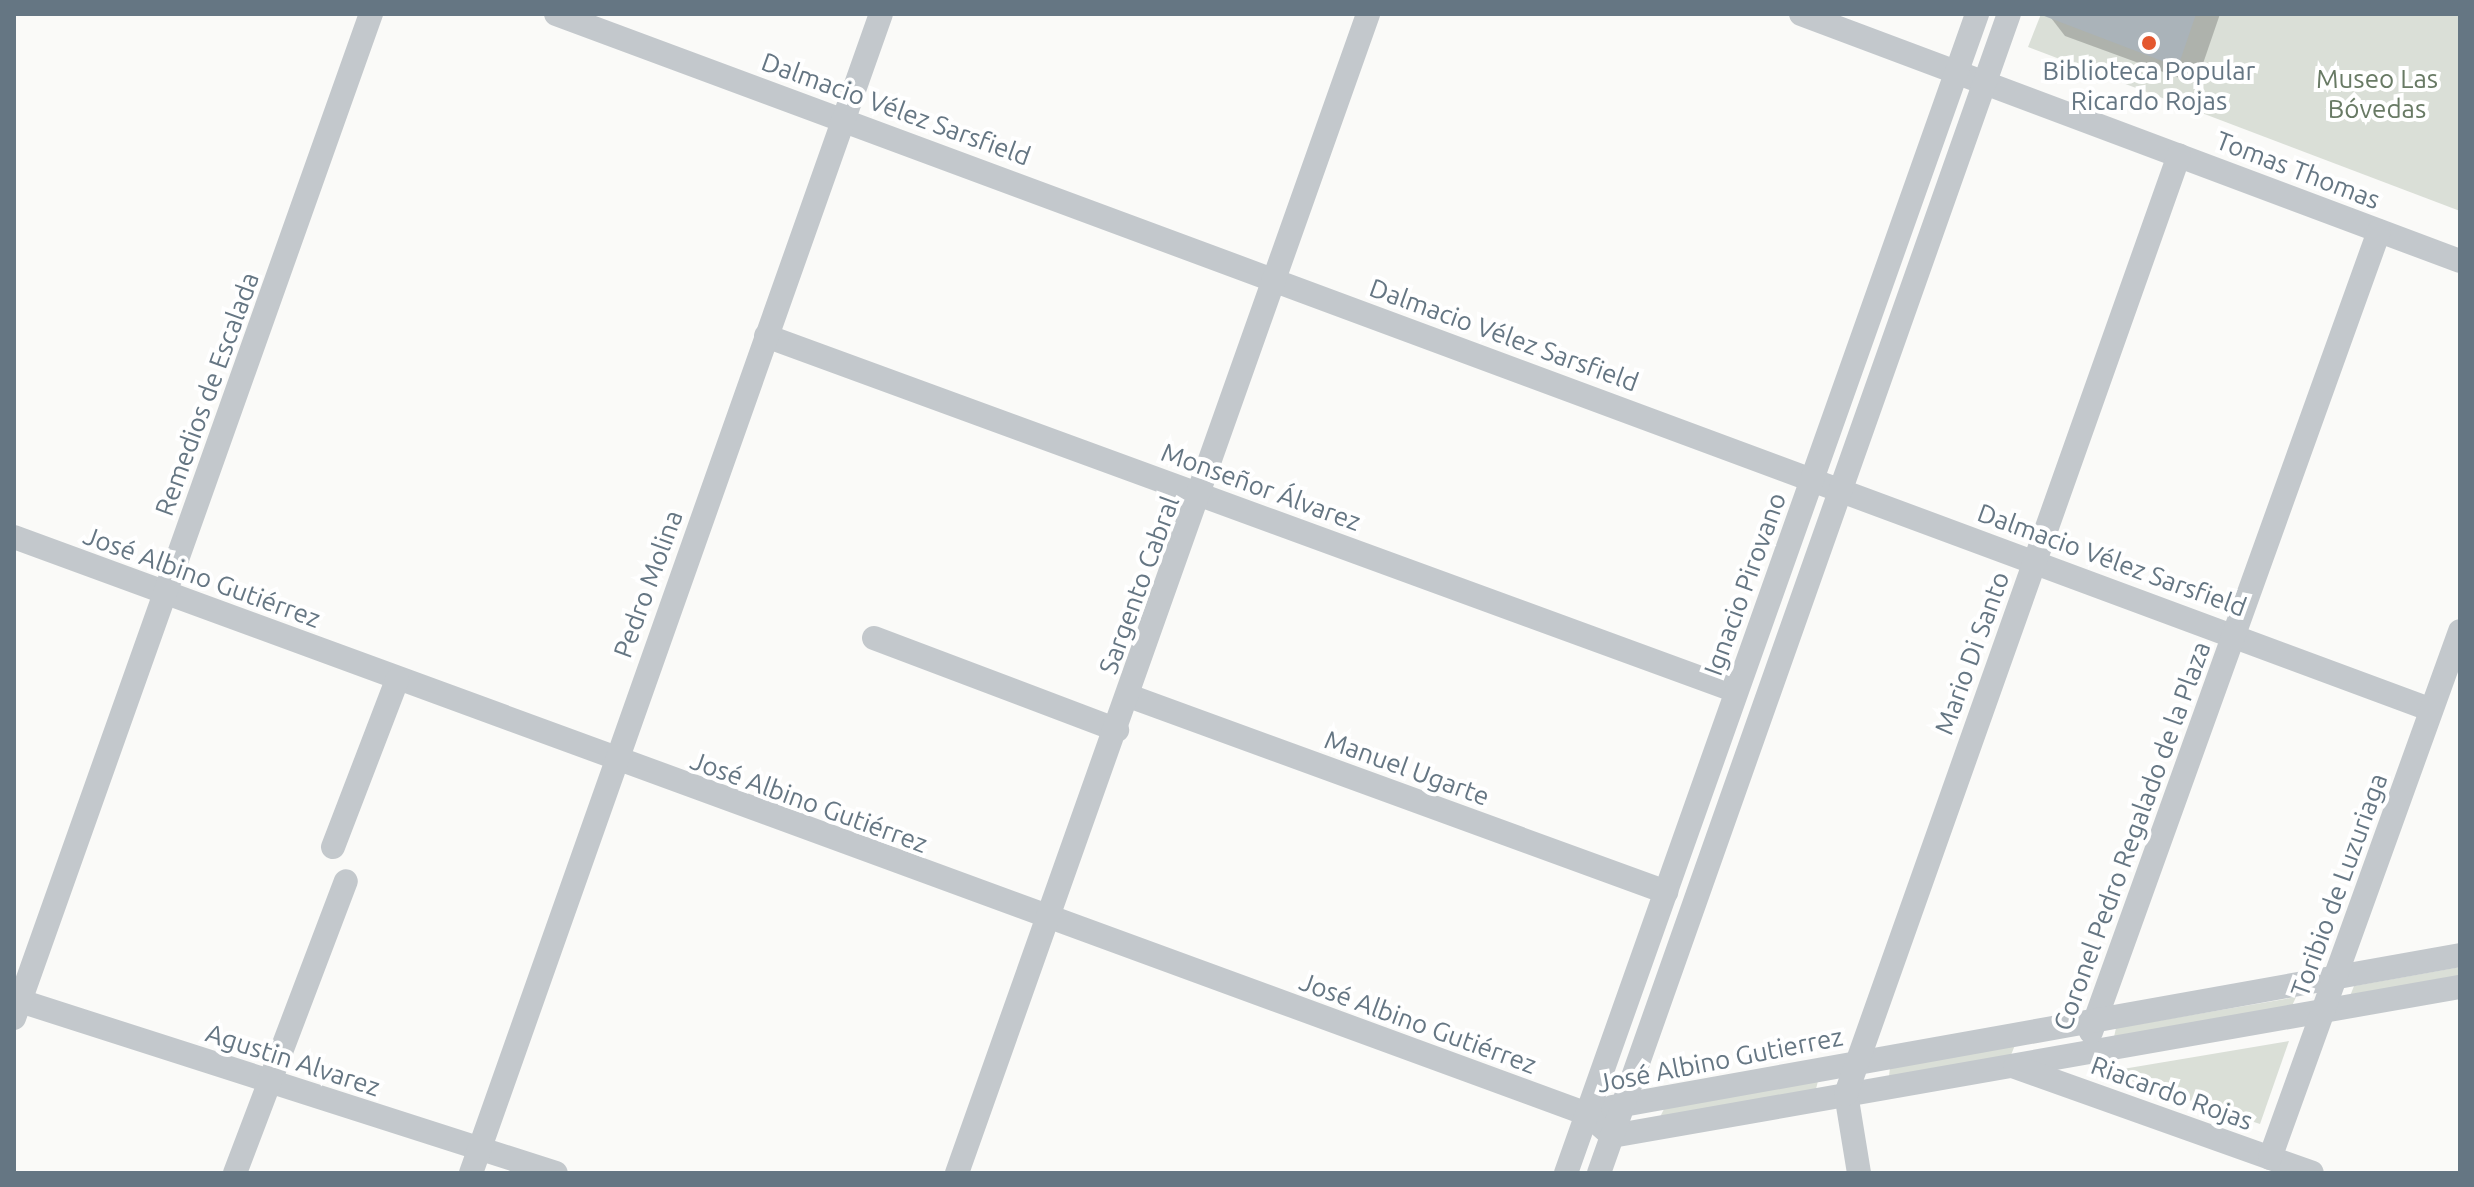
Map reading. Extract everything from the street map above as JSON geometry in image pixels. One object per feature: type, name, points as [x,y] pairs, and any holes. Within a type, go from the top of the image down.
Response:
[{"type":"street","name":"Remedios de Escalada","points":[[16,1006],[371,14]]},
{"type":"street","name":"Dalmacio Vélez Sarsfield","points":[[556,14],[1841,488],[2431,710]]},
{"type":"street","name":"Pedro Molina","points":[[471,1173],[614,760],[881,14]]},
{"type":"street","name":"Sargento Cabral","points":[[957,1173],[1117,730],[1368,14]]},
{"type":"street","name":"Tomas Thomas","points":[[1801,14],[2460,261]]},
{"type":"street","name":"Ignacio Pirovano","points":[[1566,1173],[1977,14]]},
{"type":"street","points":[[1599,1173],[2009,14]]},
{"type":"street","name":"Mario Di Santo","points":[[1859,1173],[1846,1094],[2179,155]]},
{"type":"street","name":"Coronel Pedro Regalado de la Plaza","points":[[2085,1053],[2379,231]]},
{"type":"street","name":"Monseñor Álvarez","points":[[766,336],[1736,691]]},
{"type":"street","name":"José Albino Gutiérrez","points":[[14,537],[614,760],[1587,1114]]},
{"type":"street","name":"Toribio de Luzuriaga","points":[[2270,1158],[2460,631]]},
{"type":"street","points":[[874,638],[1117,730]]},
{"type":"street","points":[[333,847],[397,680]]},
{"type":"street","name":"Manuel Ugarte","points":[[1129,696],[1666,892]]},
{"type":"street","points":[[235,1173],[346,881]]},
{"type":"street","name":"José Albino Gutierrez","points":[[1587,1114],[1623,1104],[2460,955]]},
{"type":"street","name":"José Albino Gutierrez","points":[[1587,1114],[1612,1136],[2460,987]]},
{"type":"street","name":"Agustin Alvarez","points":[[16,1006],[556,1173]]},
{"type":"street","name":"Riacardo Rojas","points":[[2013,1066],[2312,1173]]},
{"type":"green space","name":"Museo Las Bóvedas","points":[[2041,14],[2460,14],[2460,211],[2028,47]]},
{"type":"green space","points":[[2460,967],[2460,976],[2350,996],[2354,986]]},
{"type":"green space","points":[[2296,997],[2292,1006],[2114,1037],[2116,1028]]},
{"type":"green space","points":[[2289,1041],[2260,1124],[2105,1072]]},
{"type":"green space","points":[[2015,1045],[2011,1055],[1889,1077],[1890,1067]]},
{"type":"green space","points":[[1818,1081],[1816,1089],[1660,1117],[1664,1109]]},
{"type":"building","name":"Biblioteca Popular Ricardo Rojas","points":[[2039,14],[2196,14],[2178,67]]},
{"type":"place","name":"Biblioteca Popular Ricardo Rojas","points":[[2149,43]]}]
